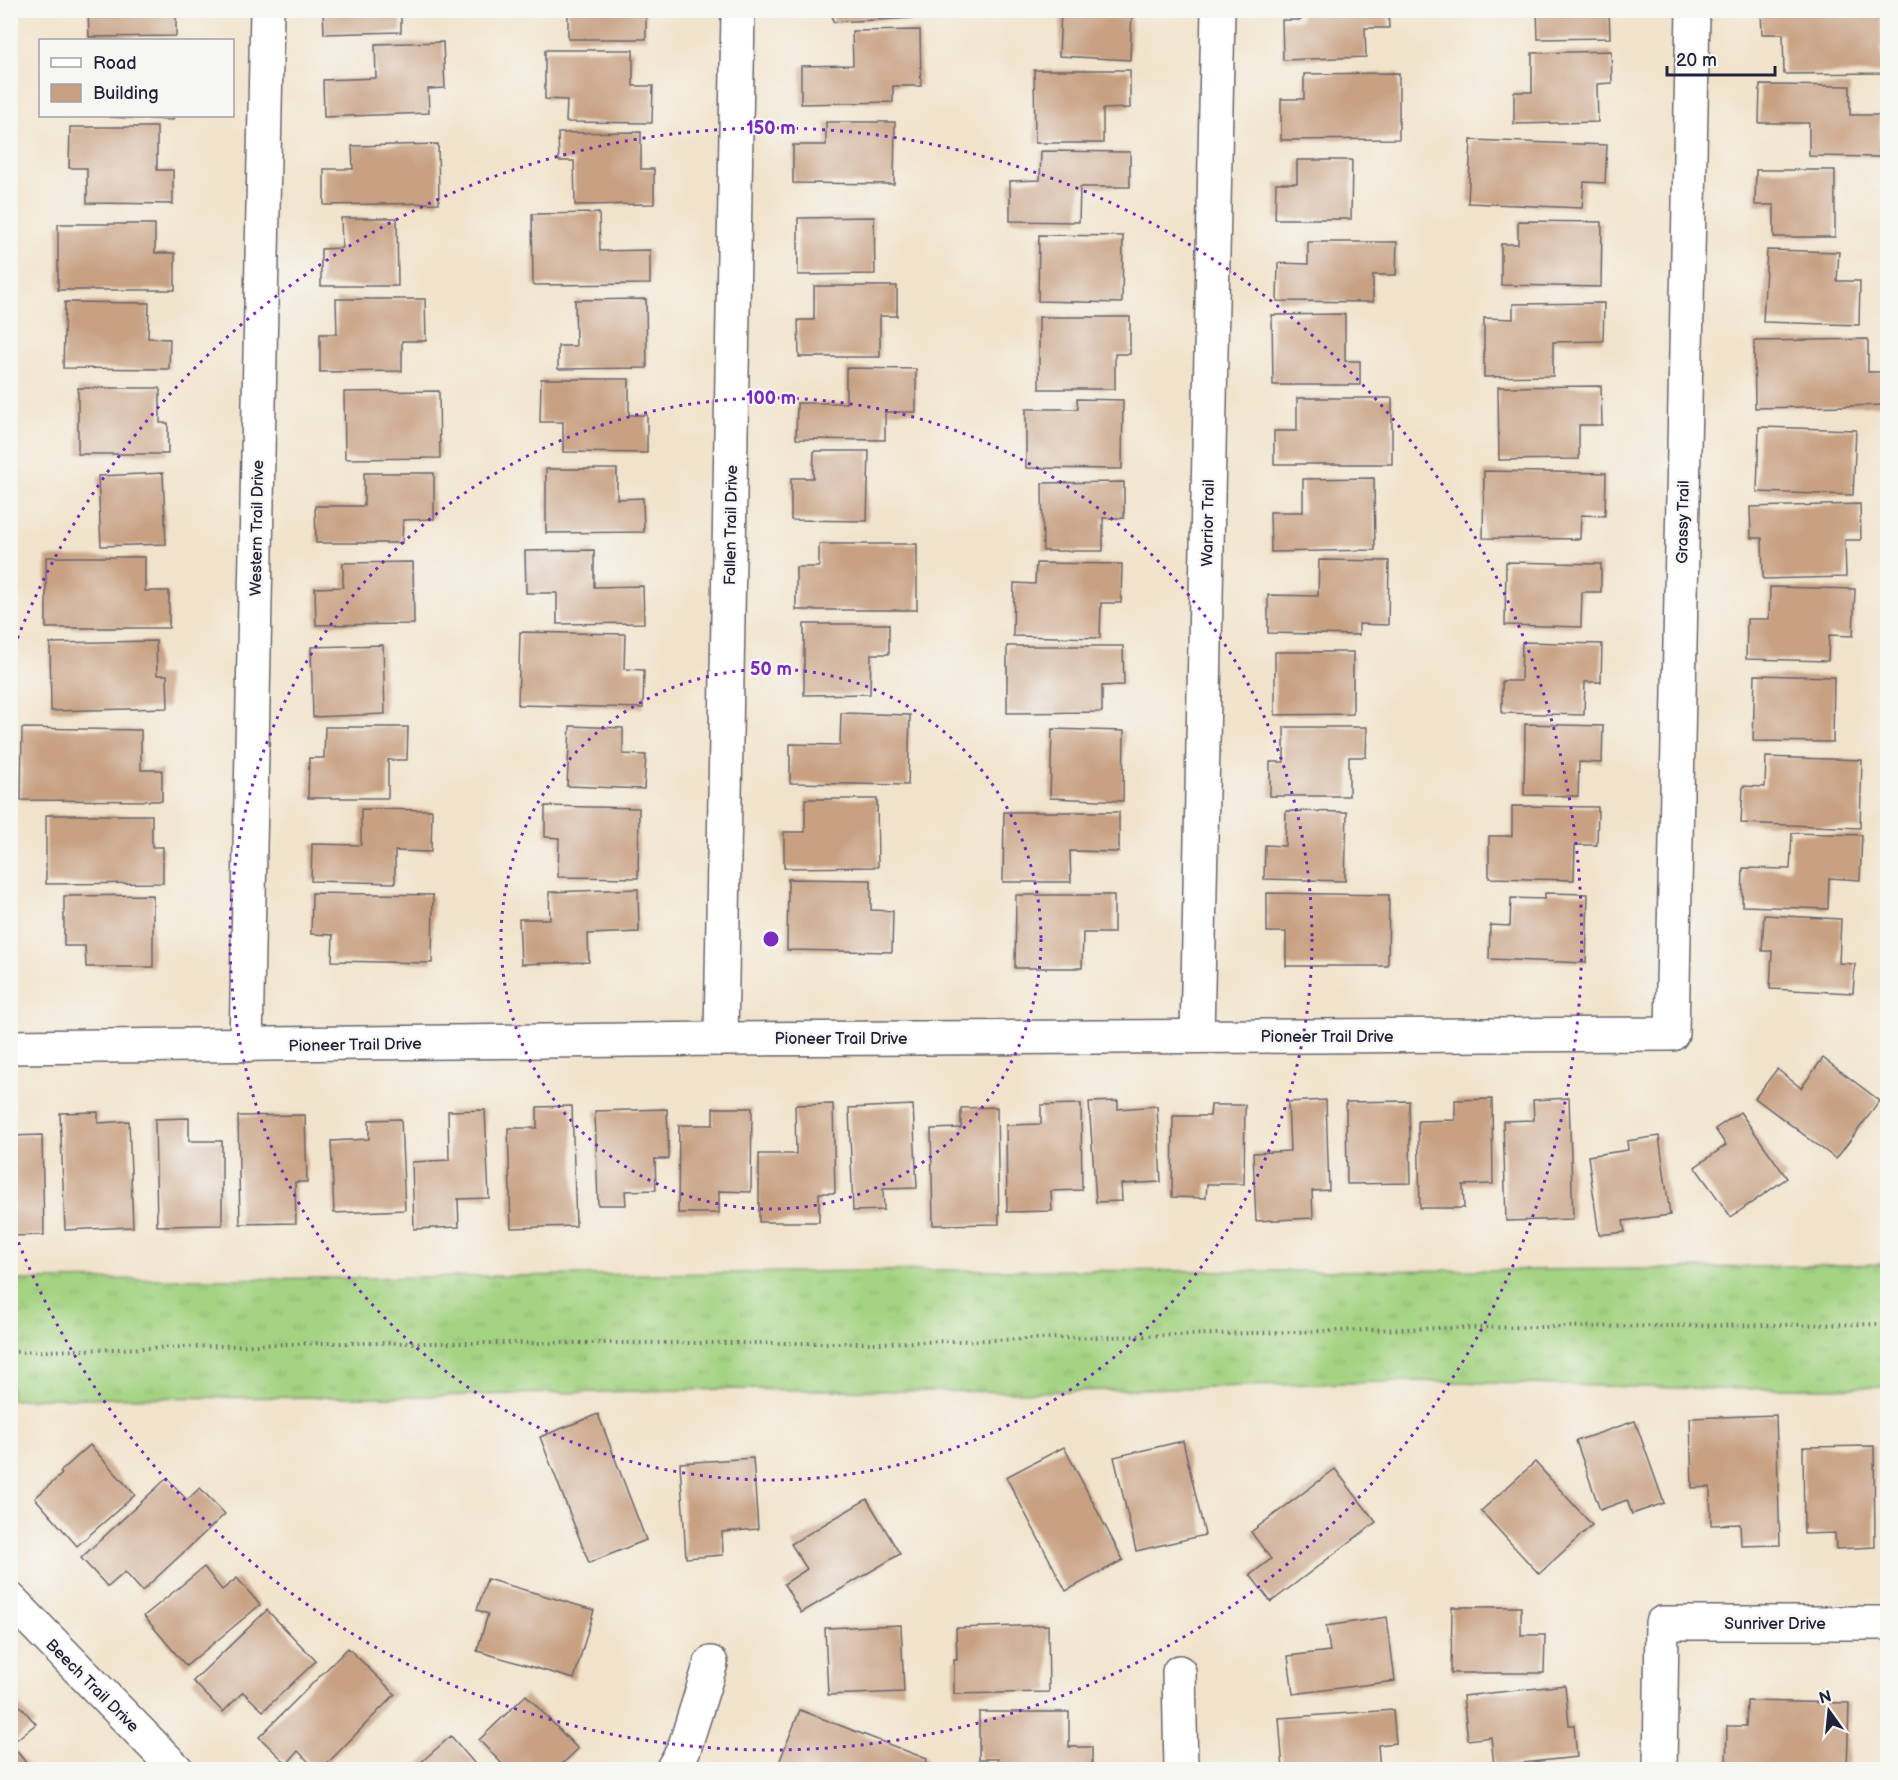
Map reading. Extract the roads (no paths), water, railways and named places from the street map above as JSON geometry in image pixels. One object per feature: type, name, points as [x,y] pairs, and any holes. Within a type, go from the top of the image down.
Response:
[{"type":"street","name":"Western Trail Drive","points":[[246,1046],[267,10]]},
{"type":"street","name":"Fallen Trail Drive","points":[[721,1039],[738,10]]},
{"type":"street","name":"Warrior Trail","points":[[1197,1036],[1218,10]]},
{"type":"street","name":"Grassy Trail","points":[[1672,1034],[1693,10]]},
{"type":"street","name":"Pioneer Trail Drive","points":[[10,1047],[721,1039],[1672,1034]]},
{"type":"street","name":"Beech Trail Drive","points":[[10,1599],[177,1770]]},
{"type":"street","name":"Sunriver Drive","points":[[1660,1770],[1662,1623],[1887,1623]]},
{"type":"street","points":[[672,1770],[684,1749],[711,1663]]},
{"type":"street","points":[[1179,1672],[1181,1770]]}]
